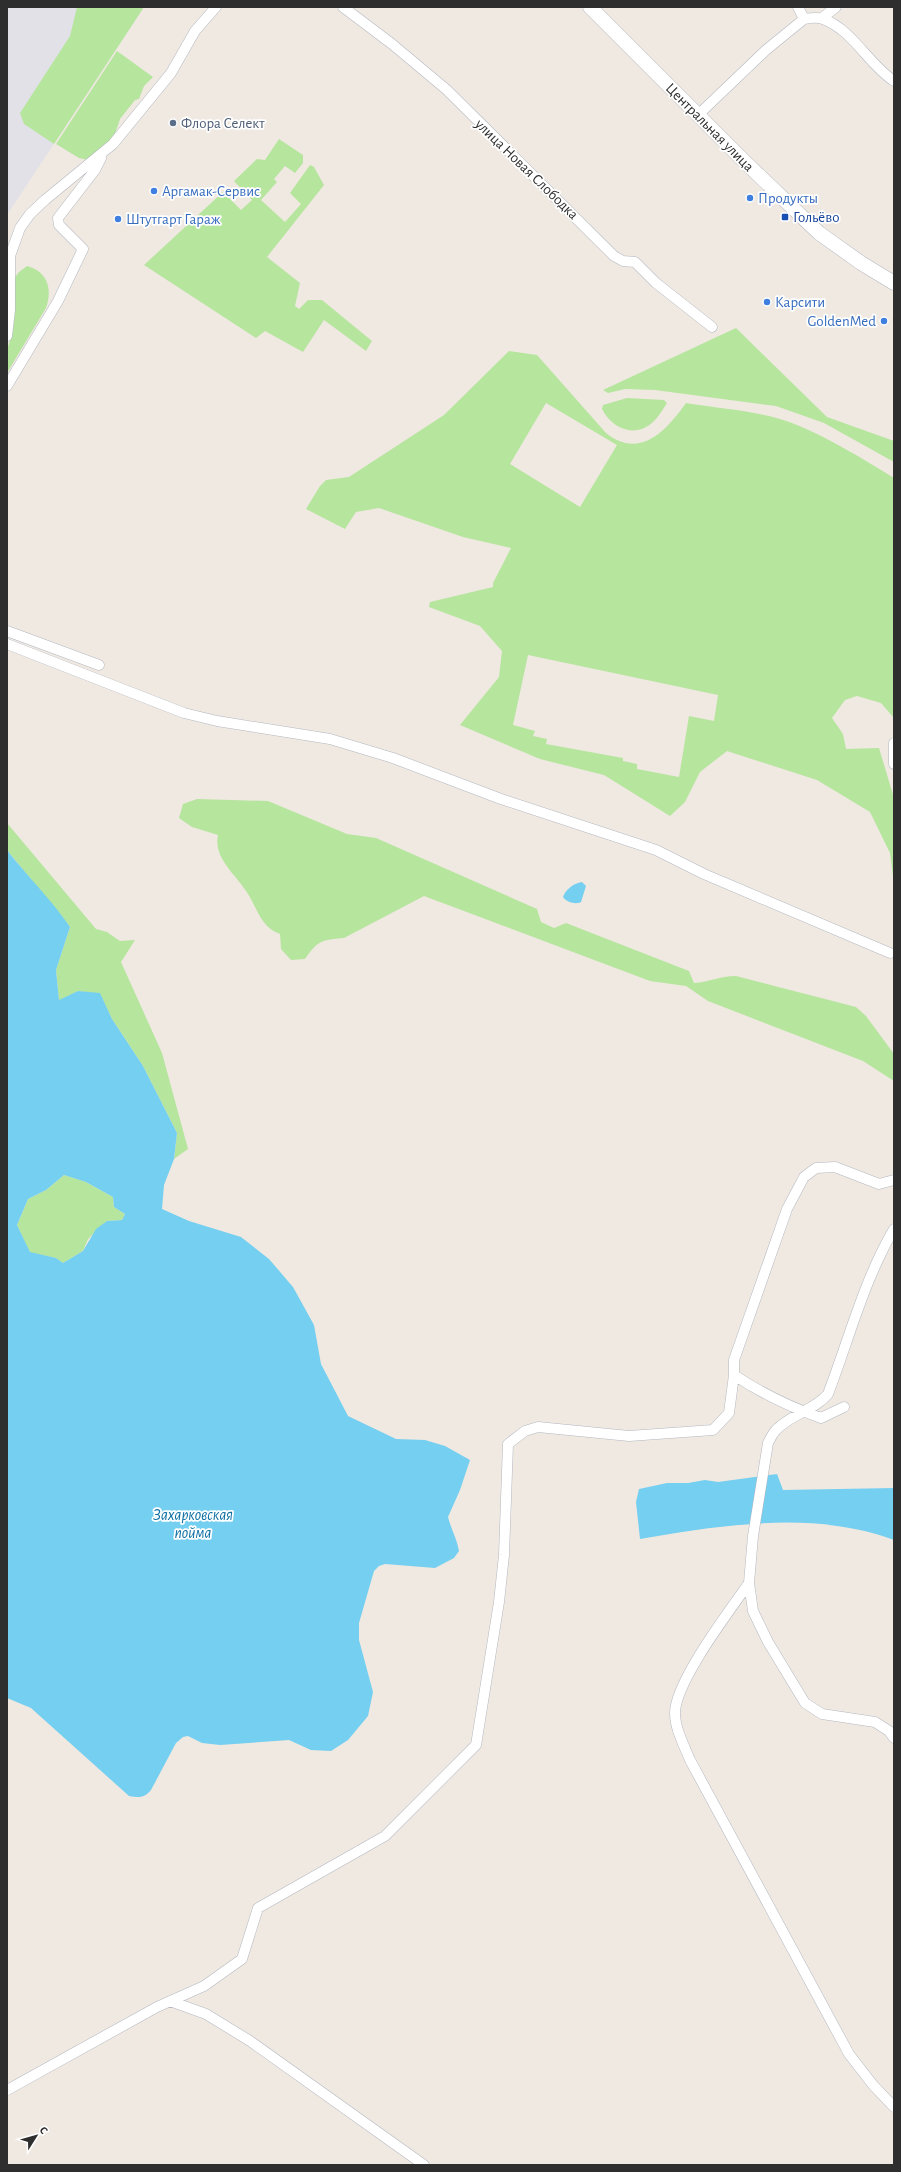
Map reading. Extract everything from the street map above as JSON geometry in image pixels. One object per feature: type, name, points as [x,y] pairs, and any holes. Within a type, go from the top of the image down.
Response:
[{"type":"main road","name":"Центральная улица","points":[[590,7],[819,233],[861,263],[894,283]]},
{"type":"street","points":[[7,336],[10,310],[10,256],[20,228],[30,214],[45,200],[103,154],[113,144],[171,73],[195,31],[216,7]]},
{"type":"street","name":"улица Новая Слободка","points":[[343,7],[447,90],[614,256],[623,261],[635,262],[656,283],[712,327]]},
{"type":"street","points":[[798,7],[804,18]]},
{"type":"street","points":[[822,18],[836,7]]},
{"type":"street","points":[[698,115],[766,50],[804,18],[822,18],[838,28],[862,50],[882,73],[894,81]]},
{"type":"street","points":[[7,386],[58,301],[83,249],[59,225],[58,218],[95,170],[103,154]]},
{"type":"street","points":[[7,632],[99,664]]},
{"type":"street","points":[[7,644],[184,713],[218,721],[330,740],[393,758],[501,799],[656,850],[704,874],[890,953]]},
{"type":"street","points":[[894,743],[894,764]]},
{"type":"street","points":[[7,2090],[170,2001],[204,1986],[242,1959],[258,1908],[385,1836],[476,1745],[499,1602],[504,1554],[508,1444],[525,1431],[538,1427],[629,1436],[713,1430],[729,1413],[734,1375],[734,1360],[784,1216],[804,1177],[816,1168],[834,1168],[879,1184],[894,1180]]},
{"type":"street","points":[[894,1229],[882,1250],[868,1282],[828,1394],[821,1403],[802,1412],[776,1430],[768,1443],[753,1536],[749,1583],[753,1611],[768,1642],[804,1703],[822,1714],[875,1722],[889,1731],[894,1738]]},
{"type":"street","points":[[734,1375],[754,1388],[802,1412],[821,1418],[844,1407]]},
{"type":"street","points":[[749,1583],[685,1680],[675,1712],[678,1729],[690,1760],[849,2054],[873,2085],[894,2107]]},
{"type":"street","points":[[170,2001],[206,2014],[250,2041],[424,2165]]},
{"type":"shaded area","points":[[7,7],[144,7],[7,215]]},
{"type":"green space","points":[[77,7],[144,7],[54,144],[24,124],[20,113],[70,36]]},
{"type":"green space","points":[[117,51],[153,77],[144,86],[139,99],[135,100],[120,119],[114,137],[88,160],[79,158],[56,144]]},
{"type":"green space","points":[[279,139],[303,155],[303,163],[295,173],[285,166],[274,179],[277,182],[261,200],[285,222],[301,204],[290,193],[310,165],[314,167],[324,185],[267,257],[300,283],[295,306],[299,309],[308,300],[322,300],[372,341],[366,351],[324,320],[303,352],[265,331],[256,338],[144,265],[223,192],[241,210],[252,200],[234,181],[257,159],[265,160]]},
{"type":"green space","points":[[27,266],[34,268],[44,276],[47,281],[49,294],[48,301],[46,308],[7,373],[7,350],[13,331],[15,309],[12,281],[19,272]]},
{"type":"green space","points":[[736,328],[827,417],[894,441],[894,462],[824,423],[776,406],[655,390],[625,389],[608,393],[603,390]]},
{"type":"green space","points":[[509,351],[537,355],[606,433],[618,441],[630,444],[641,443],[651,439],[670,423],[686,403],[756,413],[784,420],[834,443],[894,478],[894,718],[881,703],[857,696],[845,700],[832,718],[843,734],[846,749],[879,748],[894,798],[894,884],[890,853],[870,812],[817,780],[727,751],[700,772],[685,802],[670,816],[604,775],[540,759],[460,725],[499,677],[502,651],[480,626],[429,607],[430,602],[493,587],[493,583],[511,548],[463,537],[379,508],[356,512],[345,529],[306,509],[320,486],[326,480],[349,477],[444,415]],"holes":[[[546,403],[617,445],[580,507],[510,464]],[[528,655],[718,695],[714,721],[689,716],[679,777],[637,769],[637,764],[623,761],[623,758],[546,744],[547,739],[533,736],[535,731],[513,725]]]},
{"type":"green space","points":[[627,398],[664,400],[667,403],[654,421],[640,430],[632,430],[625,429],[612,422],[602,409],[603,405]]},
{"type":"green space","points":[[197,799],[268,801],[347,834],[376,838],[537,909],[541,922],[554,928],[566,923],[689,971],[694,983],[736,976],[856,1007],[866,1016],[894,1054],[894,1081],[863,1061],[708,1001],[686,986],[650,981],[424,896],[344,938],[330,939],[321,942],[313,948],[305,959],[291,960],[281,949],[280,934],[268,927],[264,922],[248,894],[222,859],[217,844],[218,835],[192,827],[179,818],[183,804]]},
{"type":"green space","points":[[7,823],[96,929],[107,932],[120,941],[135,940],[121,962],[162,1053],[188,1149],[174,1159],[177,1133],[143,1066],[112,1019],[100,994],[78,991],[59,1001],[56,970],[70,927],[7,850]]},
{"type":"green space","points":[[64,1175],[86,1182],[113,1197],[114,1207],[125,1214],[122,1220],[107,1221],[88,1239],[83,1251],[63,1263],[56,1258],[30,1253],[17,1225],[28,1199],[46,1190]]},
{"type":"water","name":"Захарковская пойма","points":[[7,850],[70,927],[56,970],[59,1000],[78,991],[100,993],[112,1019],[143,1066],[177,1133],[174,1159],[164,1185],[162,1209],[189,1221],[241,1237],[269,1259],[293,1287],[314,1325],[321,1364],[348,1416],[396,1439],[425,1440],[445,1446],[470,1460],[460,1490],[448,1517],[459,1551],[454,1558],[435,1568],[385,1564],[379,1566],[374,1571],[359,1623],[359,1640],[373,1692],[368,1716],[348,1740],[331,1751],[311,1750],[289,1740],[220,1745],[202,1743],[188,1736],[183,1737],[176,1743],[149,1793],[144,1796],[132,1797],[129,1796],[31,1708],[7,1698]],"holes":[[[64,1175],[86,1182],[113,1197],[114,1207],[125,1214],[122,1220],[107,1221],[96,1229],[83,1251],[63,1263],[56,1258],[30,1252],[17,1225],[28,1199],[46,1190]]]},
{"type":"water","points":[[582,882],[586,886],[581,902],[574,903],[564,899],[564,894],[568,889],[573,885]]},
{"type":"water","points":[[777,1474],[783,1490],[894,1488],[894,1540],[863,1531],[832,1525],[800,1523],[735,1525],[640,1539],[636,1502],[639,1489],[667,1483],[688,1483],[705,1480],[718,1482]]},
{"type":"place","name":"Флора Селект","points":[[173,123]]},
{"type":"place","name":"Аргамак-Сервис","points":[[154,191]]},
{"type":"place","name":"Продукты","points":[[750,198]]},
{"type":"place","name":"Гольёво","points":[[785,217]]},
{"type":"place","name":"Штутгарт Гараж","points":[[118,219]]},
{"type":"place","name":"Карсити","points":[[767,302]]},
{"type":"place","name":"GoldenMed","points":[[884,321]]}]
